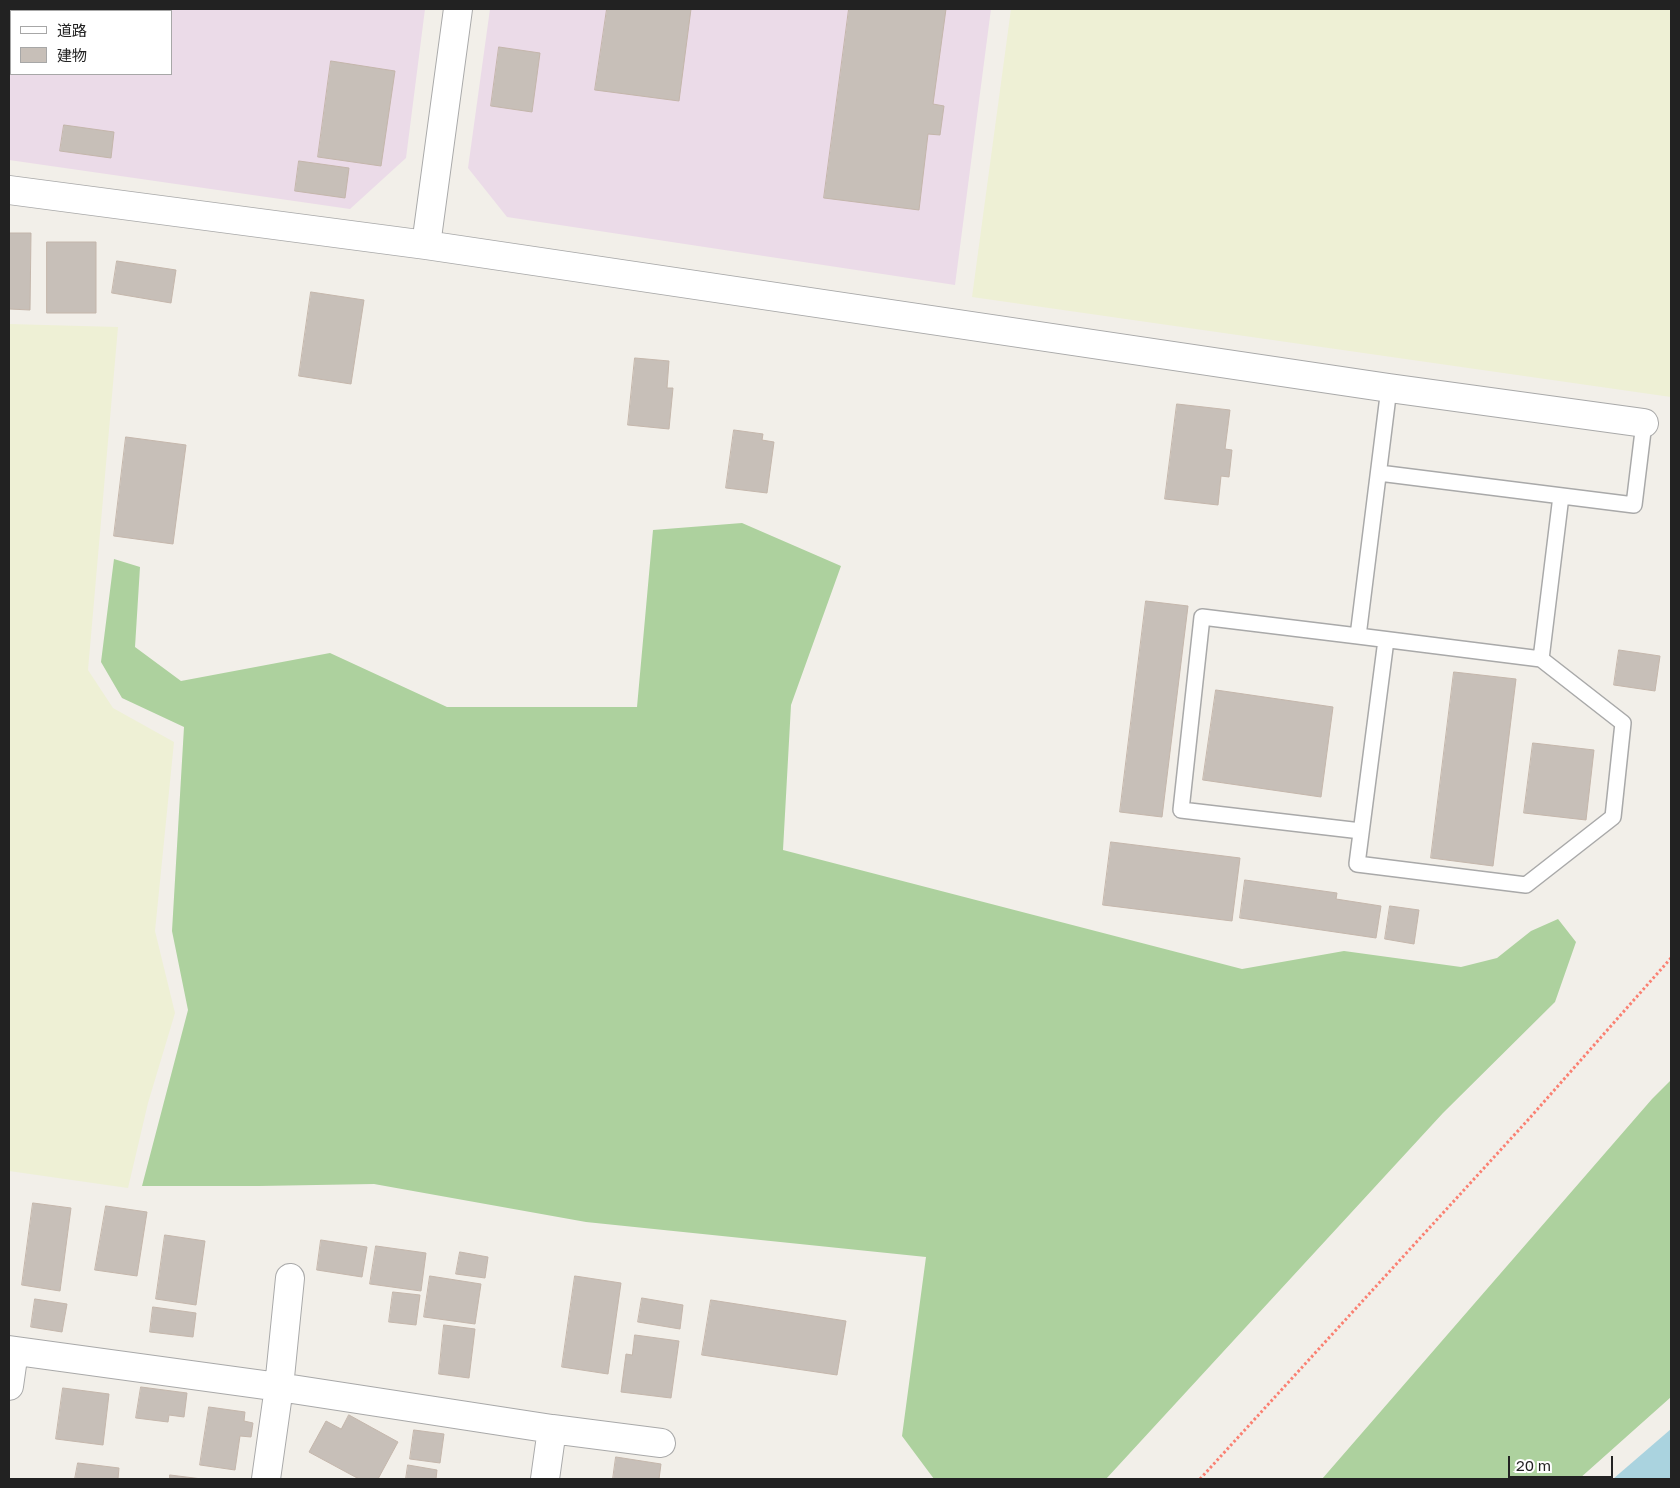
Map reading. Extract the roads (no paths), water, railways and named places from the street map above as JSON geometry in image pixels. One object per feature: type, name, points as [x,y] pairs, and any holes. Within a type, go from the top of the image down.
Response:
[{"type":"street","points":[[426,245],[458,9]]},
{"type":"street","points":[[9,190],[426,245],[1389,388],[1644,423]]},
{"type":"street","points":[[266,1479],[279,1387],[290,1278]]},
{"type":"street","points":[[9,1386],[11,1351],[279,1387],[552,1429],[661,1443]]},
{"type":"street","points":[[544,1479],[552,1429]]},
{"type":"lane","points":[[1358,636],[1389,388]]},
{"type":"lane","points":[[1379,473],[1634,505],[1644,423]]},
{"type":"lane","points":[[1541,659],[1561,496]]},
{"type":"lane","points":[[1361,830],[1181,810],[1202,617],[1541,659],[1623,723],[1613,817],[1526,885],[1357,864],[1386,640]]},
{"type":"water","points":[[1671,1429],[1671,1479],[1613,1479]]}]
